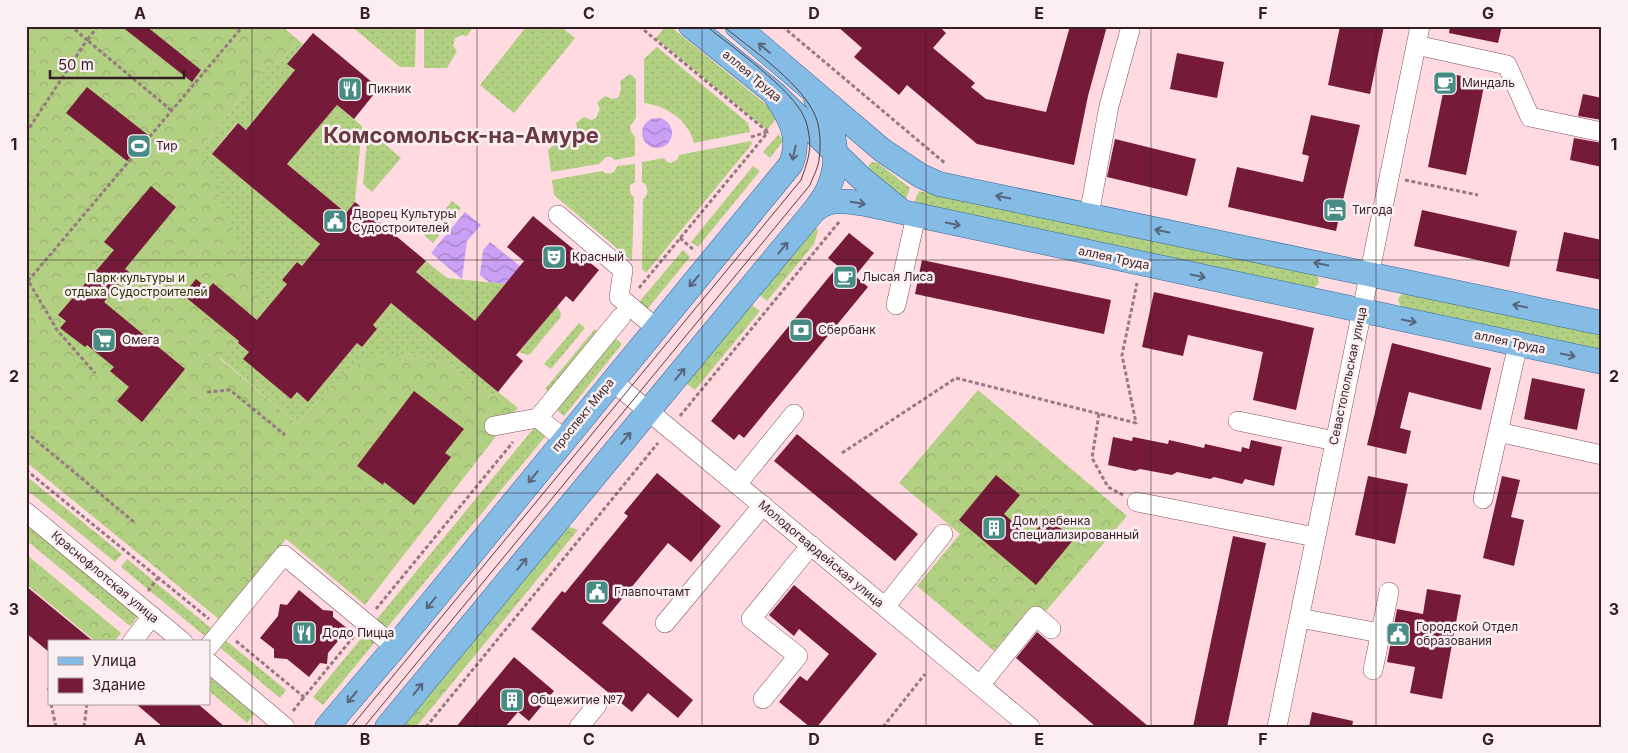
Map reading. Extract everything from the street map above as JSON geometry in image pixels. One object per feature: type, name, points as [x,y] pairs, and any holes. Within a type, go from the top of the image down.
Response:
[{"type":"main road","name":"аллея Труда","points":[[692,26],[774,93],[860,178],[911,215],[1602,362]]},
{"type":"main road","points":[[737,26],[882,150],[921,176],[939,184],[1602,323]]},
{"type":"main road","points":[[387,727],[813,212],[828,191],[832,179],[835,153],[832,131],[819,103],[790,71]]},
{"type":"main road","name":"проспект Мира","points":[[327,727],[395,647],[791,164],[796,139],[786,113],[774,93]]},
{"type":"main road","points":[[813,212],[819,206],[840,201],[865,204],[911,215]]},
{"type":"street","name":"Севастопольская улица","points":[[1276,727],[1420,26]]},
{"type":"street","points":[[1089,215],[1109,106],[1130,30]]},
{"type":"street","points":[[1416,45],[1507,65],[1530,116],[1602,132]]},
{"type":"street","points":[[558,215],[623,270],[619,297],[624,310],[656,328]]},
{"type":"street","points":[[896,305],[911,215]]},
{"type":"street","points":[[494,426],[538,418],[624,310]]},
{"type":"street","points":[[1483,499],[1518,344]]},
{"type":"street","name":"Молодогвардейская улица","points":[[612,381],[1030,727]]},
{"type":"street","points":[[737,484],[794,414]]},
{"type":"street","points":[[538,418],[564,439]]},
{"type":"street","points":[[1238,421],[1335,441]]},
{"type":"street","points":[[1498,432],[1602,455]]},
{"type":"street","points":[[1136,502],[1315,537]]},
{"type":"street","points":[[665,622],[762,505]]},
{"type":"street","name":"Краснофлотская улица","points":[[26,512],[181,640]]},
{"type":"street","points":[[885,607],[943,534]]},
{"type":"street","points":[[763,699],[798,656],[751,619],[811,546]]},
{"type":"street","points":[[210,645],[284,554],[395,647]]},
{"type":"street","points":[[1373,670],[1389,592]]},
{"type":"street","points":[[134,640],[152,616]]},
{"type":"street","points":[[980,685],[1036,616],[1051,629]]},
{"type":"street","points":[[1299,618],[1380,633]]},
{"type":"street","points":[[210,664],[285,727]]},
{"type":"street","points":[[579,727],[597,705]]},
{"type":"path","points":[[71,26],[172,111]]},
{"type":"path","points":[[26,133],[98,26]]},
{"type":"path","points":[[95,373],[57,330],[27,279],[243,26]]},
{"type":"path","points":[[639,26],[658,45],[768,132]]},
{"type":"path","points":[[782,26],[951,168]]},
{"type":"path","points":[[751,137],[768,132]]},
{"type":"path","points":[[624,310],[680,238],[768,132]]},
{"type":"path","points":[[1389,176],[1478,195]]},
{"type":"path","points":[[426,727],[833,229]]},
{"type":"path","points":[[680,238],[694,250]]},
{"type":"path","points":[[842,453],[956,378],[1136,423],[1122,355],[1138,278]]},
{"type":"path","points":[[207,392],[230,390],[285,435]]},
{"type":"path","points":[[1099,414],[1092,458],[1108,487],[1136,502]]},
{"type":"path","points":[[26,432],[134,522]]},
{"type":"path","points":[[883,727],[925,674]]},
{"type":"path","points":[[51,706],[56,727]]},
{"type":"path","points":[[84,727],[87,706]]},
{"type":"green space","name":"Парк культуры и отдыха Судостроителей","points":[[26,26],[282,26],[298,40],[282,60],[267,65],[201,148],[262,305],[219,358],[298,424],[334,382],[370,356],[408,353],[442,362],[487,396],[498,392],[518,408],[365,605],[286,539],[220,620],[26,462]]},
{"type":"green space","points":[[351,26],[416,26],[415,67],[400,67]]},
{"type":"green space","points":[[424,26],[473,27],[467,36],[463,35],[455,38],[453,46],[457,51],[447,68],[424,68]]},
{"type":"green space","points":[[527,26],[560,26],[575,38],[514,113],[480,85]]},
{"type":"green space","points":[[666,26],[670,26],[779,115],[767,130],[656,38]]},
{"type":"green space","points":[[298,40],[303,44],[288,63],[295,70],[246,130],[237,123],[212,154],[320,244],[302,266],[297,262],[282,280],[287,284],[238,343],[249,352],[244,359],[291,399],[297,392],[308,402],[357,343],[362,347],[377,329],[373,325],[391,303],[498,392],[487,396],[442,362],[408,353],[334,382],[298,424],[219,357],[201,148],[267,65],[282,60]]},
{"type":"green space","points":[[657,47],[748,123],[750,132],[694,143],[687,127],[675,115],[661,107],[644,103],[644,59]]},
{"type":"green space","points":[[630,74],[636,79],[636,118],[630,126],[631,132],[635,137],[635,156],[615,160],[611,157],[606,157],[599,164],[551,172],[548,150],[563,138],[575,139],[578,132],[576,123],[584,117],[591,120],[596,118],[600,109],[597,103],[605,96],[612,99],[618,98],[621,89],[620,81]]},
{"type":"green space","points":[[337,105],[362,126],[355,202],[346,213],[287,164]]},
{"type":"green space","points":[[368,130],[401,158],[372,192],[363,184]]},
{"type":"green space","points":[[779,134],[783,141],[770,158],[763,152]]},
{"type":"green space","points":[[751,141],[752,144],[646,273],[642,269],[643,199],[647,190],[646,185],[642,182],[642,162],[664,158],[667,162],[671,163],[678,159],[679,155]]},
{"type":"green space","points":[[872,162],[878,163],[910,188],[905,202],[868,170]]},
{"type":"green space","points":[[635,164],[635,182],[630,185],[630,191],[634,197],[632,261],[554,195],[552,180],[602,171],[611,173],[615,171],[617,166]]},
{"type":"green space","points":[[753,166],[760,171],[698,247],[691,242]]},
{"type":"green space","points":[[919,191],[1315,274],[1319,283],[1314,288],[913,205]]},
{"type":"green space","points":[[452,201],[461,208],[433,243],[424,235]]},
{"type":"green space","points":[[813,222],[818,231],[814,244],[767,301],[756,292]]},
{"type":"green space","points":[[683,250],[690,257],[644,313],[639,302]]},
{"type":"green space","points":[[426,261],[447,278],[506,284],[475,321],[416,272]]},
{"type":"green space","points":[[1404,293],[1602,334],[1602,350],[1404,308],[1398,300]]},
{"type":"green space","points":[[748,302],[760,311],[695,390],[683,381]]},
{"type":"green space","points":[[557,306],[561,314],[560,318],[531,353],[528,355],[519,352]]},
{"type":"green space","points":[[579,323],[585,328],[551,369],[544,364]]},
{"type":"green space","points":[[595,329],[598,333],[549,392],[545,389]]},
{"type":"green space","points":[[611,334],[622,344],[564,416],[553,407]]},
{"type":"green space","points":[[978,390],[1127,516],[1040,618],[1029,609],[994,651],[917,586],[960,534],[899,483]]},
{"type":"green space","points":[[538,423],[549,432],[323,705],[313,697]]},
{"type":"green space","points":[[26,476],[122,554],[115,562],[26,489]]},
{"type":"green space","points":[[26,523],[138,616],[130,626],[26,540]]},
{"type":"green space","points":[[564,525],[578,530],[416,727],[397,727]]},
{"type":"green space","points":[[26,554],[121,633],[116,640],[94,640],[26,584]]},
{"type":"green space","points":[[127,559],[212,629],[206,637],[121,567]]},
{"type":"green space","points":[[224,639],[286,690],[280,698],[218,646]]},
{"type":"green space","points":[[210,677],[254,714],[247,723],[210,692]]},
{"type":"water","points":[[657,118],[668,122],[672,133],[668,144],[657,148],[646,144],[642,133],[646,122]]},
{"type":"water","points":[[465,212],[481,225],[467,241],[462,279],[431,253]]},
{"type":"water","points":[[490,242],[520,266],[506,284],[489,282],[480,275],[483,250]]},
{"type":"building","points":[[121,26],[146,26],[201,70],[192,82]]},
{"type":"building","points":[[837,26],[939,26],[946,33],[933,48],[975,83],[971,87],[986,99],[1046,112],[1070,26],[1107,26],[1088,96],[1074,165],[977,144],[907,85],[899,95],[854,57],[862,48]]},
{"type":"building","points":[[1340,26],[1384,26],[1370,94],[1328,85]]},
{"type":"building","points":[[1450,26],[1502,26],[1498,43],[1449,33]]},
{"type":"building","name":"Дворец Культуры Судостроителей","points":[[313,33],[379,88],[354,119],[337,105],[287,164],[346,213],[355,202],[426,261],[416,272],[475,321],[524,261],[507,247],[533,216],[599,270],[573,302],[566,296],[516,355],[523,361],[498,392],[391,303],[373,325],[377,329],[362,347],[357,343],[308,402],[297,392],[291,399],[243,359],[249,352],[238,343],[239,341],[183,295],[196,279],[208,289],[213,283],[257,320],[287,284],[282,280],[297,262],[302,266],[320,244],[212,154],[238,123],[246,130],[295,70],[287,64]]},
{"type":"building","points":[[1177,53],[1224,62],[1217,98],[1170,89]]},
{"type":"building","points":[[1447,73],[1485,81],[1466,175],[1428,167]]},
{"type":"building","points":[[87,87],[148,135],[127,161],[66,113]]},
{"type":"building","points":[[1583,94],[1602,98],[1602,120],[1578,116]]},
{"type":"building","points":[[1311,115],[1360,125],[1336,231],[1228,207],[1237,167],[1303,182],[1309,156],[1302,154]]},
{"type":"building","points":[[1574,138],[1602,143],[1602,167],[1570,160]]},
{"type":"building","points":[[1115,139],[1196,159],[1187,196],[1107,177]]},
{"type":"building","points":[[151,186],[176,207],[125,269],[129,272],[104,302],[185,369],[142,422],[117,401],[129,387],[110,371],[114,367],[87,345],[85,347],[60,328],[66,321],[58,315],[114,250],[104,242]]},
{"type":"building","points":[[1422,210],[1517,231],[1509,267],[1414,246]]},
{"type":"building","points":[[1564,232],[1602,240],[1602,280],[1556,271]]},
{"type":"building","points":[[849,233],[874,253],[855,276],[868,287],[744,438],[739,434],[734,440],[711,421],[838,266],[828,258]]},
{"type":"building","points":[[922,260],[1111,300],[1104,334],[915,294]]},
{"type":"building","points":[[1154,292],[1314,328],[1296,410],[1253,400],[1263,352],[1188,335],[1183,356],[1142,347]]},
{"type":"building","points":[[1392,343],[1491,368],[1481,410],[1409,392],[1400,428],[1411,431],[1406,454],[1367,445]]},
{"type":"building","points":[[1532,378],[1585,389],[1577,430],[1524,419]]},
{"type":"building","points":[[414,391],[464,429],[445,453],[451,457],[414,505],[384,482],[383,485],[357,466]]},
{"type":"building","points":[[797,434],[918,534],[895,561],[774,461]]},
{"type":"building","points":[[1113,437],[1132,441],[1133,437],[1168,444],[1169,440],[1204,448],[1205,444],[1241,452],[1242,447],[1249,449],[1251,440],[1282,447],[1274,486],[1245,479],[1242,484],[1214,477],[1210,479],[1177,472],[1172,475],[1140,469],[1135,471],[1108,465]]},
{"type":"building","name":"Главпочтамт","points":[[657,473],[721,526],[691,562],[668,543],[602,623],[693,700],[678,718],[648,693],[632,712],[531,629],[562,591],[565,593],[628,516],[624,513]]},
{"type":"building","name":"Дом ребенка специализированный","points":[[996,475],[1020,495],[1004,514],[1030,537],[1047,517],[1074,539],[1036,585],[959,520]]},
{"type":"building","points":[[1368,476],[1408,484],[1395,544],[1355,535]]},
{"type":"building","points":[[1502,476],[1520,480],[1511,517],[1524,520],[1514,566],[1483,558]]},
{"type":"building","points":[[1233,536],[1266,543],[1227,727],[1193,727]]},
{"type":"building","points":[[794,585],[877,654],[817,727],[810,727],[779,702],[800,676],[807,681],[829,654],[799,629],[794,636],[769,615]]},
{"type":"building","points":[[26,586],[92,640],[48,640],[48,651],[26,633]]},
{"type":"building","points":[[1427,589],[1461,595],[1442,699],[1410,693],[1415,667],[1387,662],[1397,609],[1423,614]]},
{"type":"building","name":"Додо Пицца","points":[[299,590],[323,610],[333,611],[333,617],[348,629],[328,653],[327,664],[320,663],[309,677],[287,659],[274,658],[274,649],[260,638],[278,616],[280,604],[287,605]]},
{"type":"building","points":[[1037,632],[1149,727],[1096,727],[1016,658]]},
{"type":"building","name":"Общежитие №7","points":[[514,657],[554,691],[529,721],[518,712],[505,727],[456,727]]},
{"type":"building","points":[[138,706],[200,706],[225,727],[163,727]]},
{"type":"building","points":[[1312,712],[1353,721],[1352,727],[1309,727]]},
{"type":"tram line","points":[[351,727],[801,180],[808,158],[810,141],[806,121],[798,106],[775,82],[706,26]]},
{"type":"tram line","points":[[364,727],[810,185],[817,169],[820,148],[819,129],[813,111],[796,87],[723,26]]},
{"type":"place","name":"Миндаль","points":[[1445,83]]},
{"type":"place","name":"Пикник","points":[[350,89]]},
{"type":"place","name":"Тир","points":[[139,146]]},
{"type":"place","name":"Тигода","points":[[1335,210]]},
{"type":"place","name":"Дворец Культуры Судостроителей","points":[[335,221]]},
{"type":"place","name":"Красный","points":[[554,257]]},
{"type":"place","name":"Лысая Лиса","points":[[845,277]]},
{"type":"place","name":"Сбербанк","points":[[801,330]]},
{"type":"place","name":"Омега","points":[[104,340]]},
{"type":"place","name":"Дом ребенка специализированный","points":[[994,528]]},
{"type":"place","name":"Главпочтамт","points":[[597,592]]},
{"type":"place","name":"Додо Пицца","points":[[304,633]]},
{"type":"place","name":"Городской Отдел образования","points":[[1398,634]]},
{"type":"place","name":"Общежитие №7","points":[[512,700]]},
{"type":"district","name":"Комсомольск-на-Амуре","points":[[461,135]]}]
